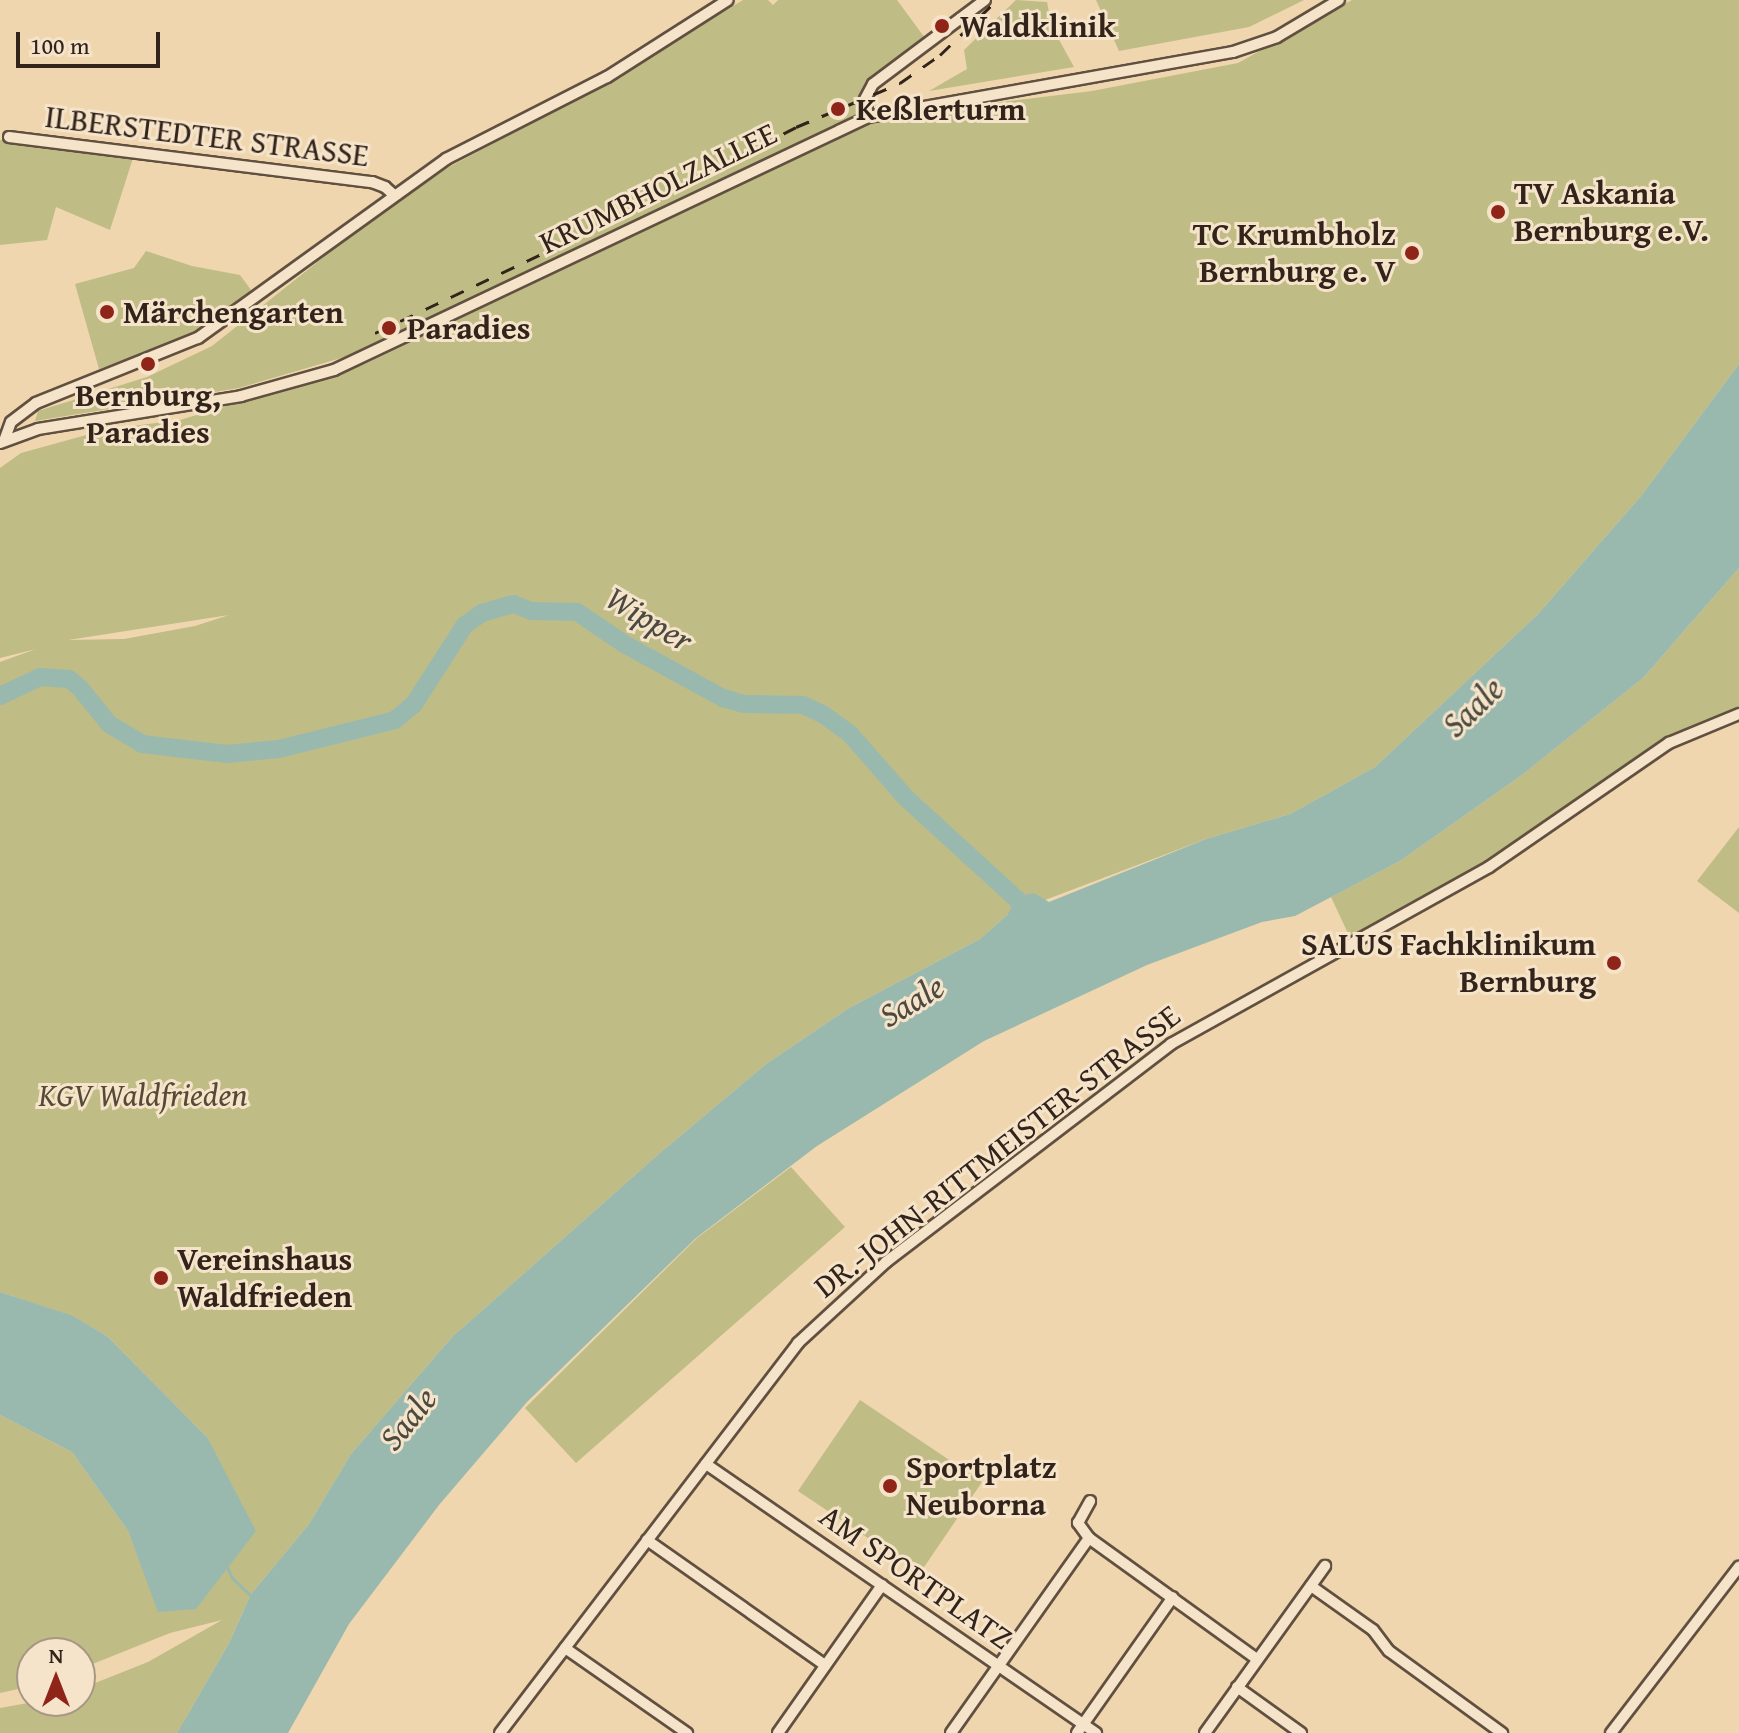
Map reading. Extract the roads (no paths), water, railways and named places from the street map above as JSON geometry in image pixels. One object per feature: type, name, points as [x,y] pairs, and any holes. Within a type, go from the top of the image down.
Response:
[{"type":"street","name":"ILBERSTEDTER STRASSE","points":[[2,442],[11,422],[50,395],[151,358],[213,329],[394,195],[464,148],[626,65],[728,0]]},
{"type":"street","points":[[868,117],[864,103],[869,88],[985,0]]},
{"type":"street","name":"KRUMBHOLZALLEE","points":[[2,442],[38,429],[223,400],[316,376],[372,355],[868,117],[1249,48],[1289,31],[1339,0]]},
{"type":"street","name":"ILBERSTEDTER STRASSE","points":[[9,137],[372,182],[394,195]]},
{"type":"street","name":"DR.-JOHN-RITTMEISTER-STRASSE","points":[[500,1733],[798,1343],[830,1310],[886,1262],[1171,1044],[1480,873],[1669,743],[1739,714]]},
{"type":"street","name":"AM SPORTPLATZ","points":[[706,1464],[998,1665],[1080,1728],[1096,1733]]},
{"type":"street","points":[[1090,1501],[1078,1523],[1089,1538],[1257,1659]]},
{"type":"street","points":[[951,1733],[1089,1538]]},
{"type":"street","points":[[647,1540],[825,1665]]},
{"type":"street","points":[[1205,1733],[1325,1566]]},
{"type":"street","points":[[1611,1733],[1739,1567]]},
{"type":"street","points":[[778,1733],[882,1585]]},
{"type":"street","points":[[1311,1586],[1373,1630],[1389,1651],[1502,1733]]},
{"type":"street","points":[[1080,1728],[1173,1597]]},
{"type":"street","points":[[565,1648],[687,1733]]},
{"type":"street","points":[[1237,1687],[1301,1733]]},
{"type":"water","name":"Saale","points":[[1739,364],[1739,568],[1643,678],[1522,775],[1400,861],[1295,916],[1262,922],[1147,965],[984,1041],[817,1146],[696,1238],[527,1402],[439,1505],[349,1624],[288,1733],[177,1733],[229,1643],[251,1594],[309,1524],[351,1454],[452,1337],[661,1152],[766,1064],[849,1008],[980,939],[1008,914],[1016,897],[1034,893],[1049,902],[1206,839],[1290,814],[1375,767],[1538,614],[1641,496]]},
{"type":"water","points":[[0,1292],[71,1315],[107,1336],[207,1437],[256,1531],[196,1609],[158,1612],[128,1531],[72,1452],[0,1415]]},
{"type":"waterway","name":"Wipper","points":[[0,696],[40,677],[69,679],[109,724],[142,744],[227,754],[279,749],[395,720],[414,704],[465,625],[482,613],[514,604],[531,611],[577,612],[626,645],[723,698],[744,704],[803,705],[824,715],[850,734],[906,798],[1031,912]]},
{"type":"waterway","points":[[226,1565],[232,1578],[251,1596]]},
{"type":"railway","points":[[375,333],[634,210],[796,127],[900,83],[940,55],[997,0]]},
{"type":"place","name":"Waldklinik","points":[[942,26]]},
{"type":"place","name":"Keßlerturm","points":[[838,109]]},
{"type":"place","name":"TV Askania Bernburg e.V.","points":[[1498,212]]},
{"type":"place","name":"TC Krumbholz Bernburg e. V","points":[[1412,253]]},
{"type":"place","name":"Märchengarten","points":[[107,312]]},
{"type":"place","name":"Paradies","points":[[389,328]]},
{"type":"place","name":"Bernburg, Paradies","points":[[148,364]]},
{"type":"place","name":"SALUS Fachklinikum Bernburg","points":[[1614,963]]},
{"type":"place","name":"Vereinshaus Waldfrieden","points":[[161,1278]]},
{"type":"place","name":"Sportplatz Neuborna","points":[[890,1486]]},
{"type":"park label","name":"KGV Waldfrieden","points":[[143,1095]]}]
